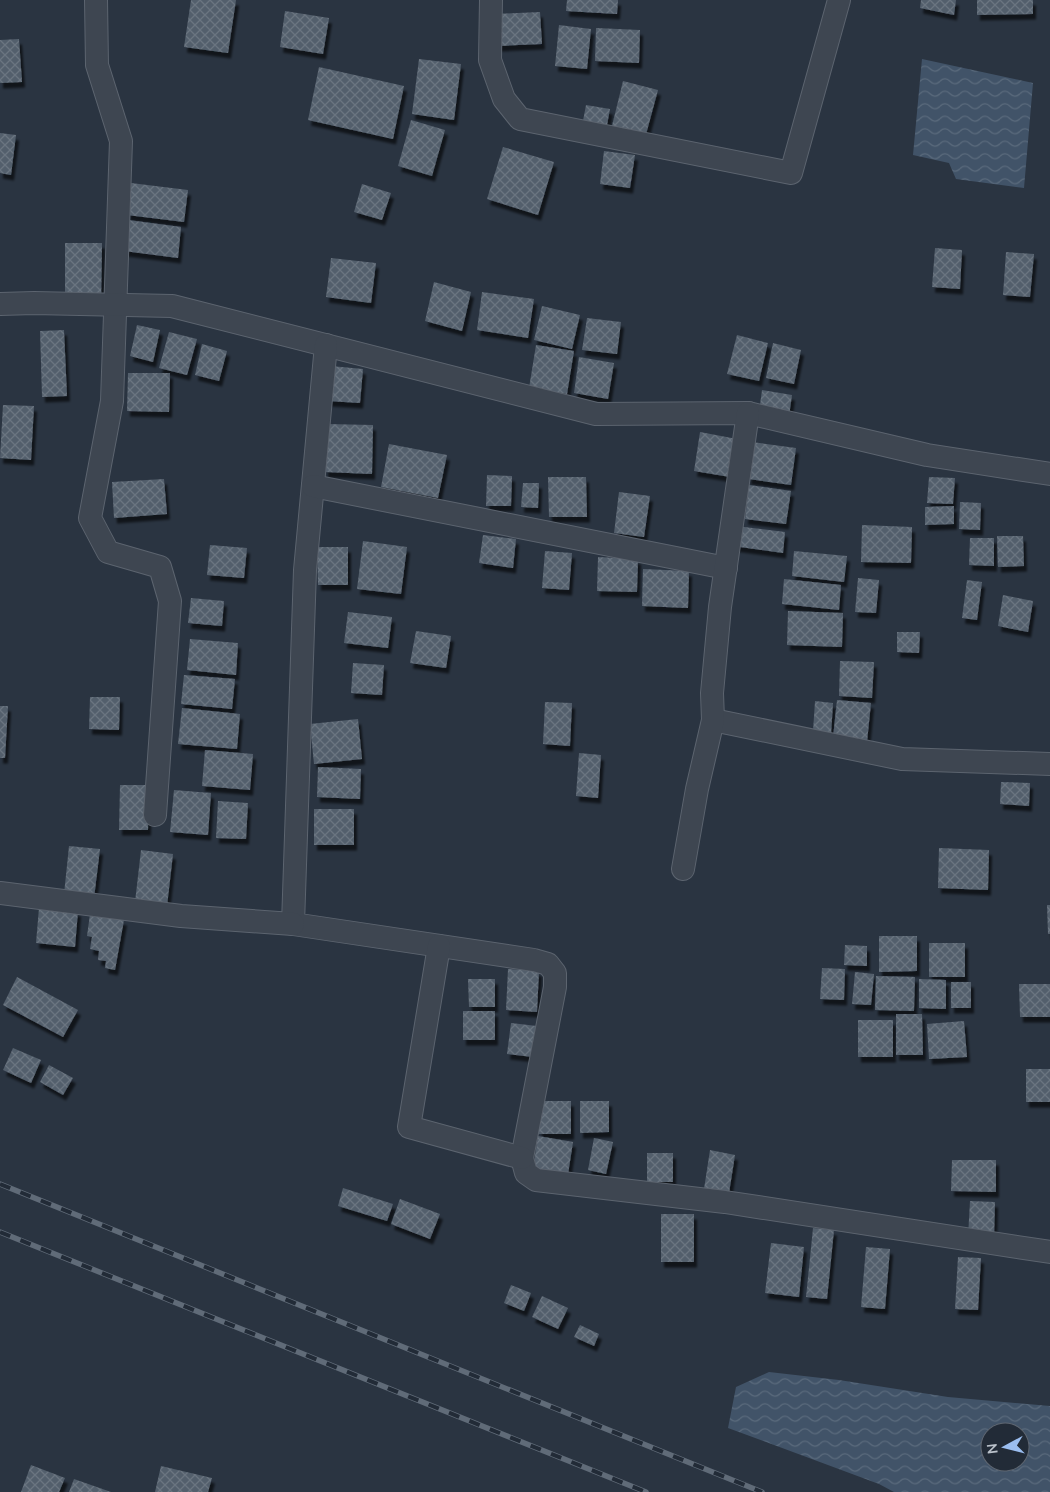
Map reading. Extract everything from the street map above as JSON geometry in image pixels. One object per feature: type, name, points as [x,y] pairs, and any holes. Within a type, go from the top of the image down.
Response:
[{"type":"street","points":[[96,0],[97,65],[121,141],[112,401],[90,518],[108,552],[160,567],[170,601],[155,815]]},
{"type":"street","points":[[491,0],[490,60],[504,99],[520,119],[791,173],[839,0]]},
{"type":"street","points":[[1,310],[114,304],[172,306],[596,414],[748,412],[927,455],[1050,474]]},
{"type":"street","points":[[293,924],[305,570],[326,345]]},
{"type":"street","points":[[683,869],[697,789],[713,720],[712,693],[720,607],[748,412]]},
{"type":"street","points":[[312,486],[447,511],[726,568]]},
{"type":"street","points":[[713,720],[902,759],[1050,764]]},
{"type":"street","points":[[0,894],[181,916],[293,924],[534,960],[548,964],[555,973],[554,987],[522,1158],[526,1173],[536,1180],[725,1202],[1050,1252]]},
{"type":"street","points":[[439,946],[409,1127],[522,1158]]},
{"type":"water","points":[[922,59],[1033,83],[1024,188],[956,179],[949,163],[913,155]]},
{"type":"water","points":[[769,1372],[839,1380],[948,1397],[1050,1406],[1050,1492],[894,1492],[879,1484],[728,1428],[736,1387]]},
{"type":"building","points":[[191,0],[236,0],[228,53],[184,47]]},
{"type":"building","points":[[567,0],[618,0],[617,14],[566,11]]},
{"type":"building","points":[[921,0],[956,0],[954,15],[920,8]]},
{"type":"building","points":[[977,0],[1033,0],[1033,14],[977,15]]},
{"type":"building","points":[[285,11],[329,18],[323,54],[280,47]]},
{"type":"building","points":[[540,12],[542,44],[497,46],[495,14]]},
{"type":"building","points":[[559,25],[591,29],[587,69],[555,66]]},
{"type":"building","points":[[596,28],[640,30],[639,63],[595,61]]},
{"type":"building","points":[[19,39],[22,82],[0,83],[0,40]]},
{"type":"building","points":[[419,59],[461,64],[454,120],[412,114]]},
{"type":"building","points":[[319,67],[404,86],[393,139],[308,120]]},
{"type":"building","points":[[623,81],[658,90],[645,138],[611,130]]},
{"type":"building","points":[[586,105],[610,109],[607,125],[583,121]]},
{"type":"building","points":[[411,120],[445,130],[432,176],[398,166]]},
{"type":"building","points":[[0,133],[16,135],[11,175],[0,173]]},
{"type":"building","points":[[503,147],[554,162],[538,215],[487,199]]},
{"type":"building","points":[[604,151],[635,155],[630,188],[600,184]]},
{"type":"building","points":[[131,183],[188,190],[184,222],[127,215]]},
{"type":"building","points":[[362,184],[391,193],[382,220],[354,212]]},
{"type":"building","points":[[128,220],[181,227],[178,258],[124,251]]},
{"type":"building","points":[[65,243],[102,243],[101,303],[65,303]]},
{"type":"building","points":[[935,248],[962,250],[960,289],[932,287]]},
{"type":"building","points":[[1006,252],[1034,254],[1030,297],[1003,295]]},
{"type":"building","points":[[331,258],[376,263],[371,303],[326,297]]},
{"type":"building","points":[[434,282],[471,292],[462,331],[425,321]]},
{"type":"building","points":[[482,292],[534,299],[528,338],[477,330]]},
{"type":"building","points":[[542,306],[580,315],[572,349],[534,340]]},
{"type":"building","points":[[587,318],[621,322],[617,354],[582,350]]},
{"type":"building","points":[[137,325],[160,330],[153,362],[130,356]]},
{"type":"building","points":[[64,330],[67,396],[42,397],[40,331]]},
{"type":"building","points":[[169,332],[197,339],[187,375],[159,368]]},
{"type":"building","points":[[737,335],[768,343],[759,381],[727,374]]},
{"type":"building","points":[[773,343],[801,350],[794,384],[766,378]]},
{"type":"building","points":[[202,344],[227,351],[219,381],[195,375]]},
{"type":"building","points":[[536,345],[574,351],[567,394],[529,388]]},
{"type":"building","points":[[579,357],[614,363],[608,399],[574,393]]},
{"type":"building","points":[[331,366],[363,369],[360,403],[328,401]]},
{"type":"building","points":[[128,373],[170,373],[169,412],[127,411]]},
{"type":"building","points":[[762,390],[792,395],[789,416],[759,412]]},
{"type":"building","points":[[3,405],[34,406],[31,460],[0,458]]},
{"type":"building","points":[[326,424],[373,425],[372,474],[325,472]]},
{"type":"building","points":[[700,432],[737,439],[730,477],[694,471]]},
{"type":"building","points":[[752,442],[796,448],[791,485],[748,479]]},
{"type":"building","points":[[389,444],[447,455],[438,498],[381,487]]},
{"type":"building","points":[[487,475],[512,476],[511,506],[486,506]]},
{"type":"building","points":[[548,477],[586,477],[587,517],[549,517]]},
{"type":"building","points":[[929,477],[955,478],[953,504],[927,503]]},
{"type":"building","points":[[164,479],[167,514],[114,518],[112,482]]},
{"type":"building","points":[[523,483],[539,483],[538,508],[521,507]]},
{"type":"building","points":[[749,485],[791,491],[786,524],[745,519]]},
{"type":"building","points":[[619,492],[650,496],[644,537],[614,533]]},
{"type":"building","points":[[960,502],[981,503],[980,530],[959,529]]},
{"type":"building","points":[[954,506],[954,524],[925,525],[925,507]]},
{"type":"building","points":[[862,525],[912,527],[911,563],[861,562]]},
{"type":"building","points":[[736,526],[785,532],[783,553],[733,546]]},
{"type":"building","points":[[483,535],[516,539],[513,568],[479,563]]},
{"type":"building","points":[[997,536],[1023,536],[1024,566],[998,567]]},
{"type":"building","points":[[970,538],[994,538],[994,566],[969,565]]},
{"type":"building","points":[[363,541],[407,547],[401,594],[357,589]]},
{"type":"building","points":[[210,545],[247,548],[244,578],[207,575]]},
{"type":"building","points":[[317,547],[348,547],[348,585],[318,585]]},
{"type":"building","points":[[545,551],[572,553],[569,590],[542,588]]},
{"type":"building","points":[[794,551],[847,556],[844,582],[792,576]]},
{"type":"building","points":[[598,557],[638,559],[637,592],[597,591]]},
{"type":"building","points":[[643,569],[689,571],[688,608],[642,606]]},
{"type":"building","points":[[858,578],[879,580],[876,613],[855,612]]},
{"type":"building","points":[[784,579],[841,585],[839,610],[782,604]]},
{"type":"building","points":[[967,580],[982,582],[977,620],[962,618]]},
{"type":"building","points":[[1003,595],[1033,601],[1028,632],[998,626]]},
{"type":"building","points":[[191,598],[224,601],[222,626],[188,623]]},
{"type":"building","points":[[788,611],[843,613],[842,647],[787,645]]},
{"type":"building","points":[[348,612],[392,617],[388,648],[344,643]]},
{"type":"building","points":[[416,631],[451,636],[446,668],[410,663]]},
{"type":"building","points":[[897,632],[920,632],[919,653],[897,652]]},
{"type":"building","points":[[190,639],[238,643],[236,675],[187,670]]},
{"type":"building","points":[[840,661],[874,662],[872,698],[839,696]]},
{"type":"building","points":[[353,663],[384,665],[382,695],[351,693]]},
{"type":"building","points":[[184,675],[235,679],[232,709],[181,704]]},
{"type":"building","points":[[90,697],[120,697],[119,730],[89,729]]},
{"type":"building","points":[[837,700],[871,703],[867,742],[833,738]]},
{"type":"building","points":[[815,701],[833,703],[831,734],[813,732]]},
{"type":"building","points":[[545,702],[572,703],[570,746],[543,744]]},
{"type":"building","points":[[0,706],[8,706],[5,758],[0,758]]},
{"type":"building","points":[[182,708],[240,714],[237,749],[178,744]]},
{"type":"building","points":[[358,719],[362,759],[314,764],[310,724]]},
{"type":"building","points":[[205,750],[253,754],[250,790],[202,786]]},
{"type":"building","points":[[579,753],[601,755],[598,798],[576,796]]},
{"type":"building","points":[[318,767],[361,769],[360,799],[317,797]]},
{"type":"building","points":[[1001,782],[1030,783],[1029,806],[1000,804]]},
{"type":"building","points":[[120,785],[149,785],[148,830],[119,830]]},
{"type":"building","points":[[174,790],[211,793],[208,835],[170,832]]},
{"type":"building","points":[[218,801],[248,803],[246,839],[216,838]]},
{"type":"building","points":[[314,809],[354,809],[354,845],[314,845]]},
{"type":"building","points":[[69,846],[100,849],[94,898],[64,894]]},
{"type":"building","points":[[939,848],[989,850],[988,890],[938,888]]},
{"type":"building","points":[[141,850],[173,854],[167,906],[135,902]]},
{"type":"building","points":[[1047,905],[1050,905],[1050,934],[1048,934]]},
{"type":"building","points":[[39,908],[78,911],[75,947],[36,943]]},
{"type":"building","points":[[90,914],[124,920],[115,970],[105,968],[106,961],[98,960],[99,951],[90,949],[92,937],[87,936]]},
{"type":"building","points":[[879,936],[917,936],[917,971],[879,972]]},
{"type":"building","points":[[929,943],[965,943],[965,977],[929,977]]},
{"type":"building","points":[[845,945],[867,946],[867,966],[844,965]]},
{"type":"building","points":[[822,968],[845,969],[844,1000],[820,999]]},
{"type":"building","points":[[508,969],[539,971],[537,1012],[506,1010]]},
{"type":"building","points":[[855,972],[874,974],[871,1005],[852,1004]]},
{"type":"building","points":[[876,976],[915,977],[914,1011],[875,1010]]},
{"type":"building","points":[[17,977],[78,1010],[63,1037],[3,1005]]},
{"type":"building","points":[[468,979],[495,979],[495,1007],[469,1007]]},
{"type":"building","points":[[919,979],[946,980],[946,1009],[919,1008]]},
{"type":"building","points":[[951,982],[971,982],[971,1008],[951,1008]]},
{"type":"building","points":[[1019,984],[1050,984],[1050,1017],[1020,1017]]},
{"type":"building","points":[[463,1011],[495,1011],[495,1040],[463,1040]]},
{"type":"building","points":[[896,1014],[922,1014],[923,1055],[896,1055]]},
{"type":"building","points":[[858,1020],[893,1020],[893,1057],[858,1057]]},
{"type":"building","points":[[964,1021],[967,1057],[929,1059],[927,1024]]},
{"type":"building","points":[[511,1023],[537,1026],[533,1057],[507,1054]]},
{"type":"building","points":[[13,1048],[41,1060],[31,1083],[3,1070]]},
{"type":"building","points":[[49,1065],[73,1078],[63,1095],[40,1082]]},
{"type":"building","points":[[1026,1069],[1050,1069],[1050,1102],[1026,1102]]},
{"type":"building","points":[[539,1101],[571,1101],[571,1134],[539,1134]]},
{"type":"building","points":[[580,1101],[609,1101],[609,1132],[580,1133]]},
{"type":"building","points":[[538,1136],[573,1142],[568,1174],[533,1169]]},
{"type":"building","points":[[594,1138],[613,1142],[606,1174],[588,1170]]},
{"type":"building","points":[[710,1150],[735,1155],[729,1193],[704,1189]]},
{"type":"building","points":[[647,1153],[673,1153],[673,1182],[647,1182]]},
{"type":"building","points":[[952,1160],[996,1160],[996,1192],[951,1191]]},
{"type":"building","points":[[343,1188],[393,1204],[387,1221],[338,1206]]},
{"type":"building","points":[[400,1199],[440,1214],[430,1239],[391,1224]]},
{"type":"building","points":[[970,1201],[995,1202],[994,1238],[968,1237]]},
{"type":"building","points":[[661,1214],[694,1214],[694,1262],[661,1262]]},
{"type":"building","points":[[813,1228],[834,1230],[827,1299],[806,1297]]},
{"type":"building","points":[[771,1243],[804,1247],[799,1297],[765,1293]]},
{"type":"building","points":[[866,1247],[890,1249],[885,1309],[861,1307]]},
{"type":"building","points":[[958,1257],[981,1258],[978,1310],[955,1309]]},
{"type":"building","points":[[511,1285],[531,1293],[524,1311],[504,1303]]},
{"type":"building","points":[[542,1296],[568,1308],[558,1329],[532,1317]]},
{"type":"building","points":[[580,1325],[599,1334],[594,1346],[574,1337]]},
{"type":"building","points":[[31,1465],[65,1478],[59,1492],[21,1492]]},
{"type":"building","points":[[161,1466],[212,1478],[208,1492],[155,1492]]},
{"type":"building","points":[[74,1479],[111,1492],[69,1492]]},
{"type":"railway","points":[[0,1184],[762,1492]]},
{"type":"railway","points":[[0,1232],[646,1492]]}]
